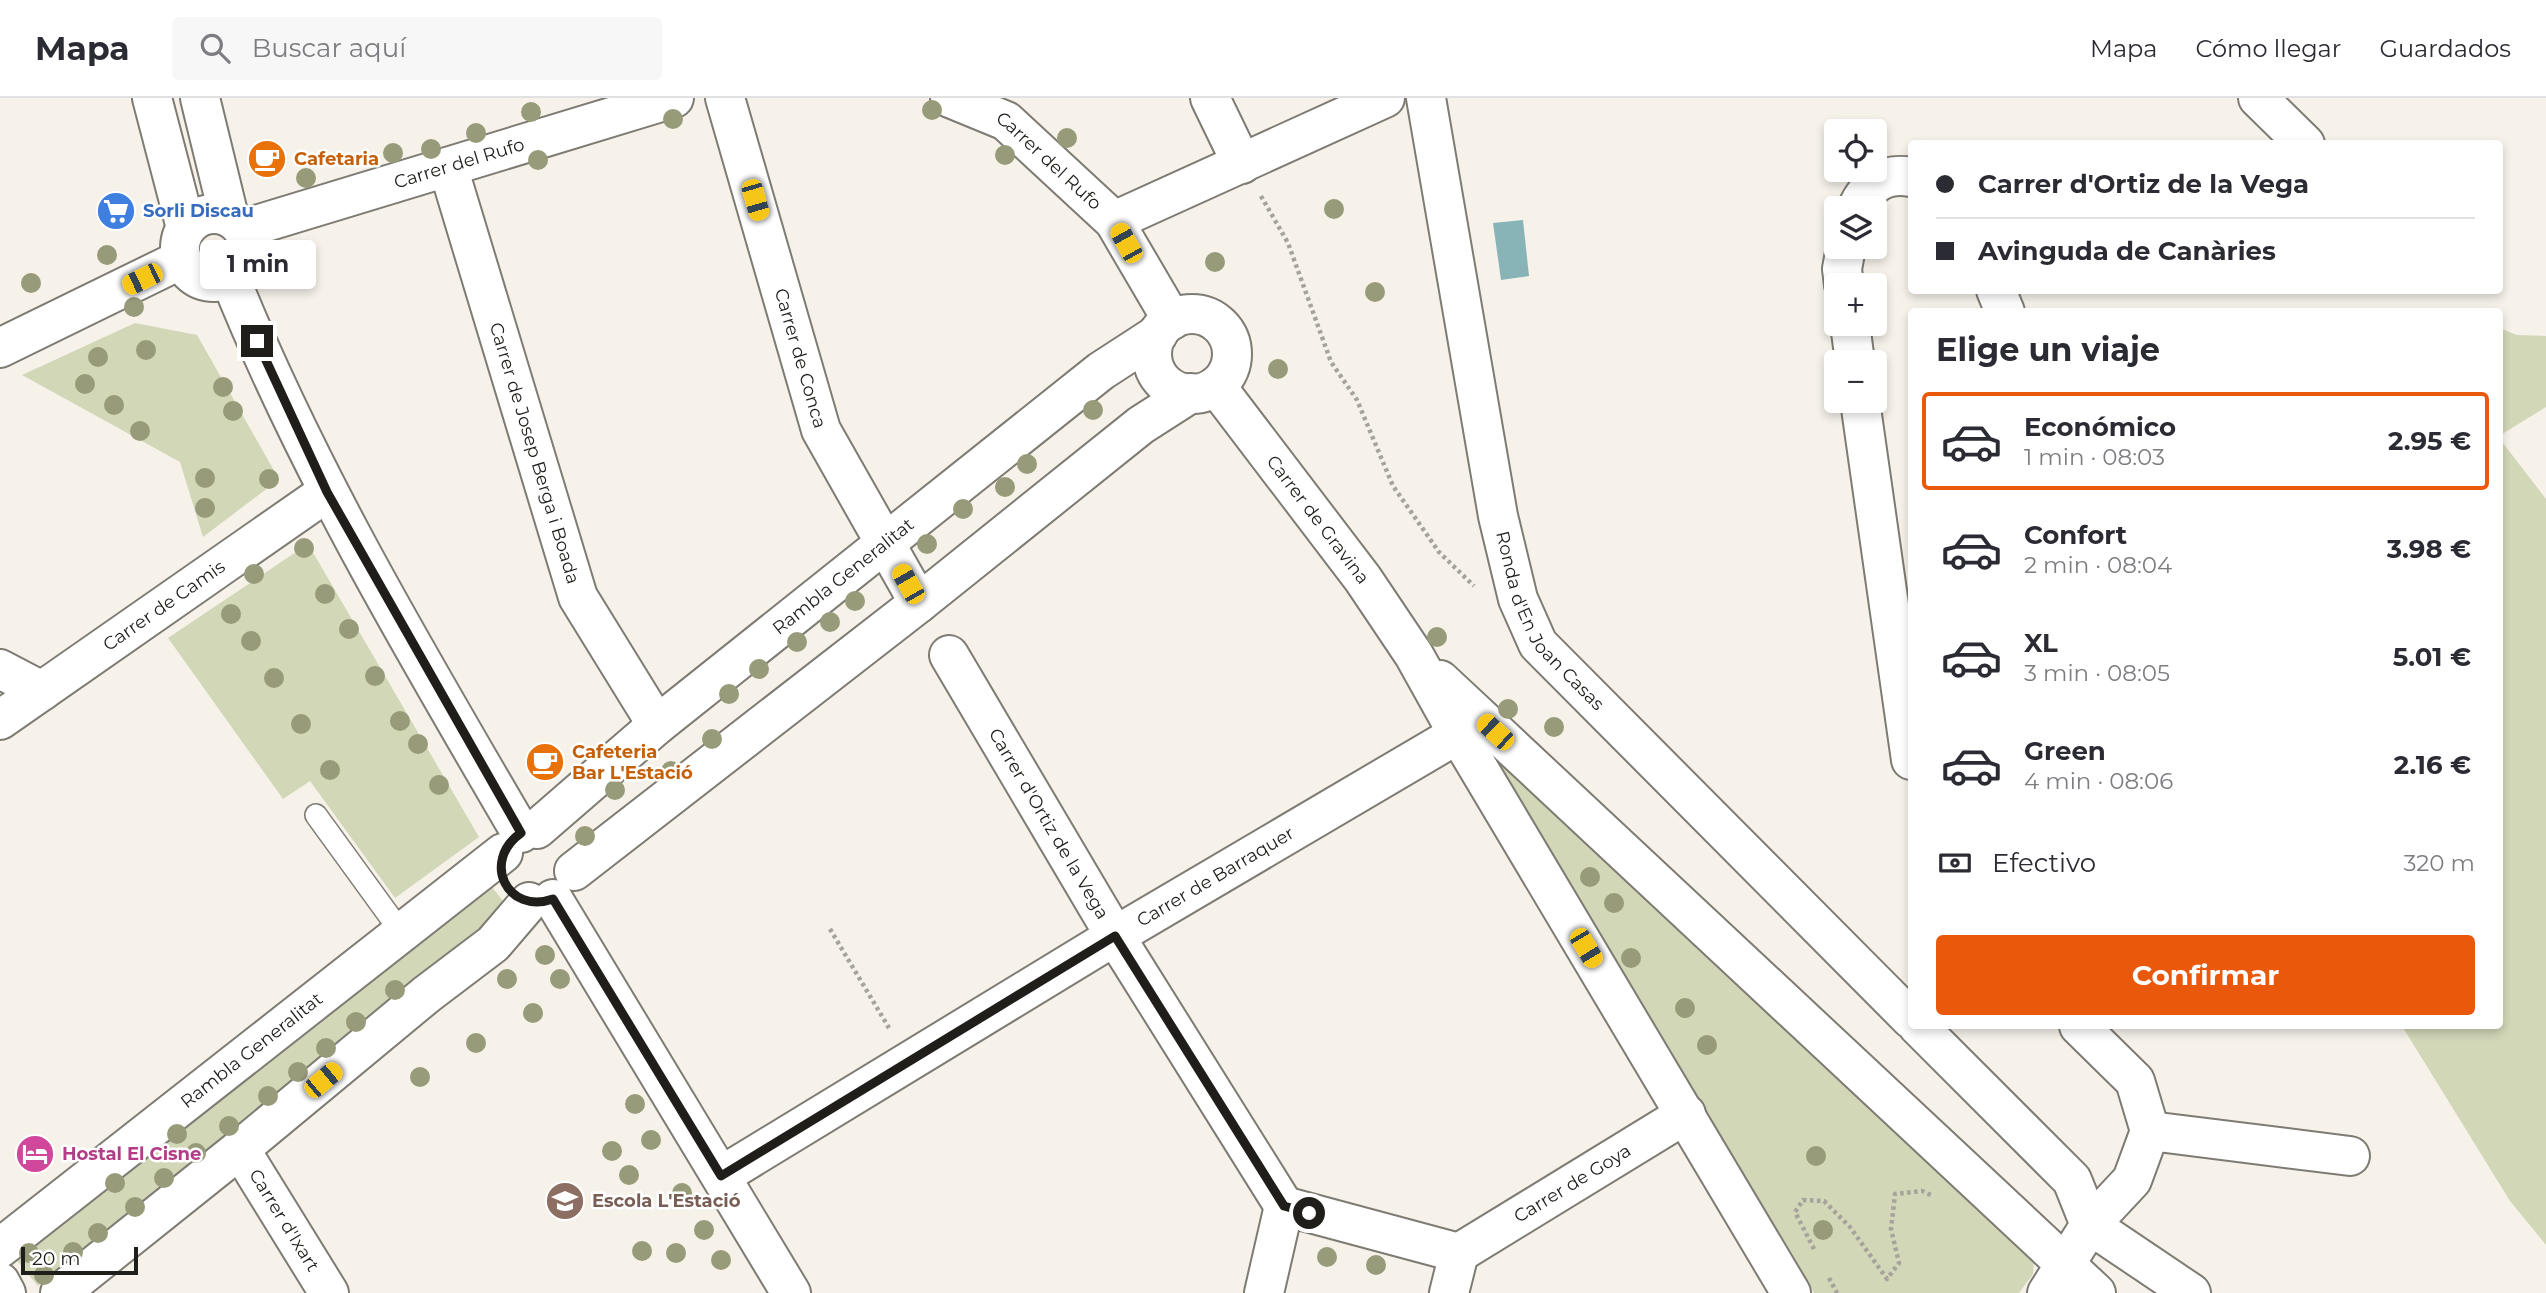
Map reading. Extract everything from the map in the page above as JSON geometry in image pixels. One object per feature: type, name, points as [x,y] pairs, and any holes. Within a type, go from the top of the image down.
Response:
[{"type":"street","points":[[152,98],[192,274],[201,279],[219,281],[238,272],[246,259],[248,244],[236,223],[200,98]]},
{"type":"street","name":"Carrer del Rufo","points":[[236,223],[448,167],[674,98]]},
{"type":"street","name":"Carrer de Conca","points":[[725,98],[821,430],[919,603]]},
{"type":"street","name":"Carrer del Rufo","points":[[950,98],[1006,121],[1114,221],[1165,327]]},
{"type":"street","points":[[1210,98],[1242,164]]},
{"type":"street","points":[[1114,221],[1385,98]]},
{"type":"street","name":"Ronda d'En Joan Casas","points":[[1426,98],[1498,516],[1518,599],[1538,644],[1908,1016]]},
{"type":"street","points":[[2258,98],[2301,140]]},
{"type":"street","name":"Carrer de Josep Berga i Boada","points":[[448,167],[578,597],[657,725]]},
{"type":"street","points":[[1863,196],[1866,190],[1884,179],[1908,177]]},
{"type":"street","points":[[6,339],[184,244],[192,221],[205,215],[219,214],[236,223]]},
{"type":"street","points":[[230,278],[249,326],[327,492],[520,838]]},
{"type":"street","points":[[60,1293],[427,994],[493,944],[552,891],[1141,425],[1204,389],[1226,376],[1232,350],[1225,332],[1210,318],[1184,315],[1165,327],[1153,354],[1157,373],[1171,388],[1204,389]]},
{"type":"street","name":"Rambla Generalitat","points":[[0,1248],[520,838],[657,725],[1101,371],[1165,327]]},
{"type":"street","name":"Carrer de Gravina","points":[[1204,389],[1363,579],[1414,656]]},
{"type":"street","points":[[1862,413],[1908,739]]},
{"type":"street","name":"Carrer de Camis","points":[[0,720],[327,492]]},
{"type":"street","name":"Carrer d'Ortiz de la Vega","points":[[949,655],[1115,936],[1284,1206]]},
{"type":"street","points":[[1414,656],[1791,1293]]},
{"type":"street","points":[[1414,656],[2056,1279],[2096,1293]]},
{"type":"street","points":[[0,669],[42,691]]},
{"type":"street","name":"Carrer de Barraquer","points":[[721,1176],[1115,936],[1458,734]]},
{"type":"street","points":[[552,832],[565,842],[573,855],[552,891],[519,898],[505,884],[500,864],[520,838],[552,832]]},
{"type":"street","points":[[552,891],[791,1293]]},
{"type":"street","points":[[1921,1029],[2072,1180],[2090,1225],[2191,1293]]},
{"type":"street","points":[[2056,1279],[2090,1225],[2132,1180],[2150,1131],[2135,1081],[2099,1031]]},
{"type":"street","name":"Carrer de Goya","points":[[1459,1253],[1686,1114]]},
{"type":"street","points":[[2150,1131],[2350,1156]]},
{"type":"street","name":"Carrer d'Ixart","points":[[240,1149],[329,1293]]},
{"type":"street","points":[[1264,1293],[1284,1206],[1459,1253],[1449,1293]]},
{"type":"street","points":[[0,1282],[6,1293]]},
{"type":"lane","points":[[316,815],[401,932]]},
{"type":"path","points":[[1242,164],[1288,243],[1331,362],[1357,400],[1392,486],[1439,552],[1478,590],[1518,599]]},
{"type":"path","points":[[830,929],[909,1061]]},
{"type":"path","points":[[1819,1258],[1795,1212],[1803,1200],[1824,1201],[1850,1227],[1887,1279],[1899,1263],[1891,1229],[1895,1194],[1922,1191],[1934,1196]]},
{"type":"path","points":[[1825,1270],[1837,1293]]},
{"type":"green space","points":[[135,323],[197,335],[276,474],[273,484],[203,537],[180,462],[22,375]]},
{"type":"green space","points":[[2503,330],[2517,335],[2546,336],[2546,407],[2503,434]]},
{"type":"green space","points":[[2503,443],[2546,499],[2546,1245],[2510,1201],[2404,1029],[2503,1029]]},
{"type":"green space","points":[[308,544],[479,837],[395,898],[310,781],[283,799],[168,638]]},
{"type":"green space","points":[[1490,750],[2034,1258],[2033,1274],[2019,1293],[1814,1293]]},
{"type":"green space","points":[[487,881],[511,911],[38,1286],[14,1257]]},
{"type":"water","points":[[1523,220],[1529,276],[1501,280],[1493,223]]},
{"type":"place","name":"Cafetaria","points":[[267,159]]},
{"type":"place","name":"Sorli Discau","points":[[116,211]]},
{"type":"place","name":"Cafeteria Bar L'Estació","points":[[545,762]]},
{"type":"place","name":"Hostal El Cisne","points":[[35,1154]]},
{"type":"place","name":"Escola L'Estació","points":[[565,1201]]},
{"type":"route","points":[[257,341],[327,492],[521,833],[510,842],[503,853],[500,864],[505,884],[519,898],[529,902],[553,899],[721,1176],[1115,936],[1284,1206],[1309,1213]]}]
